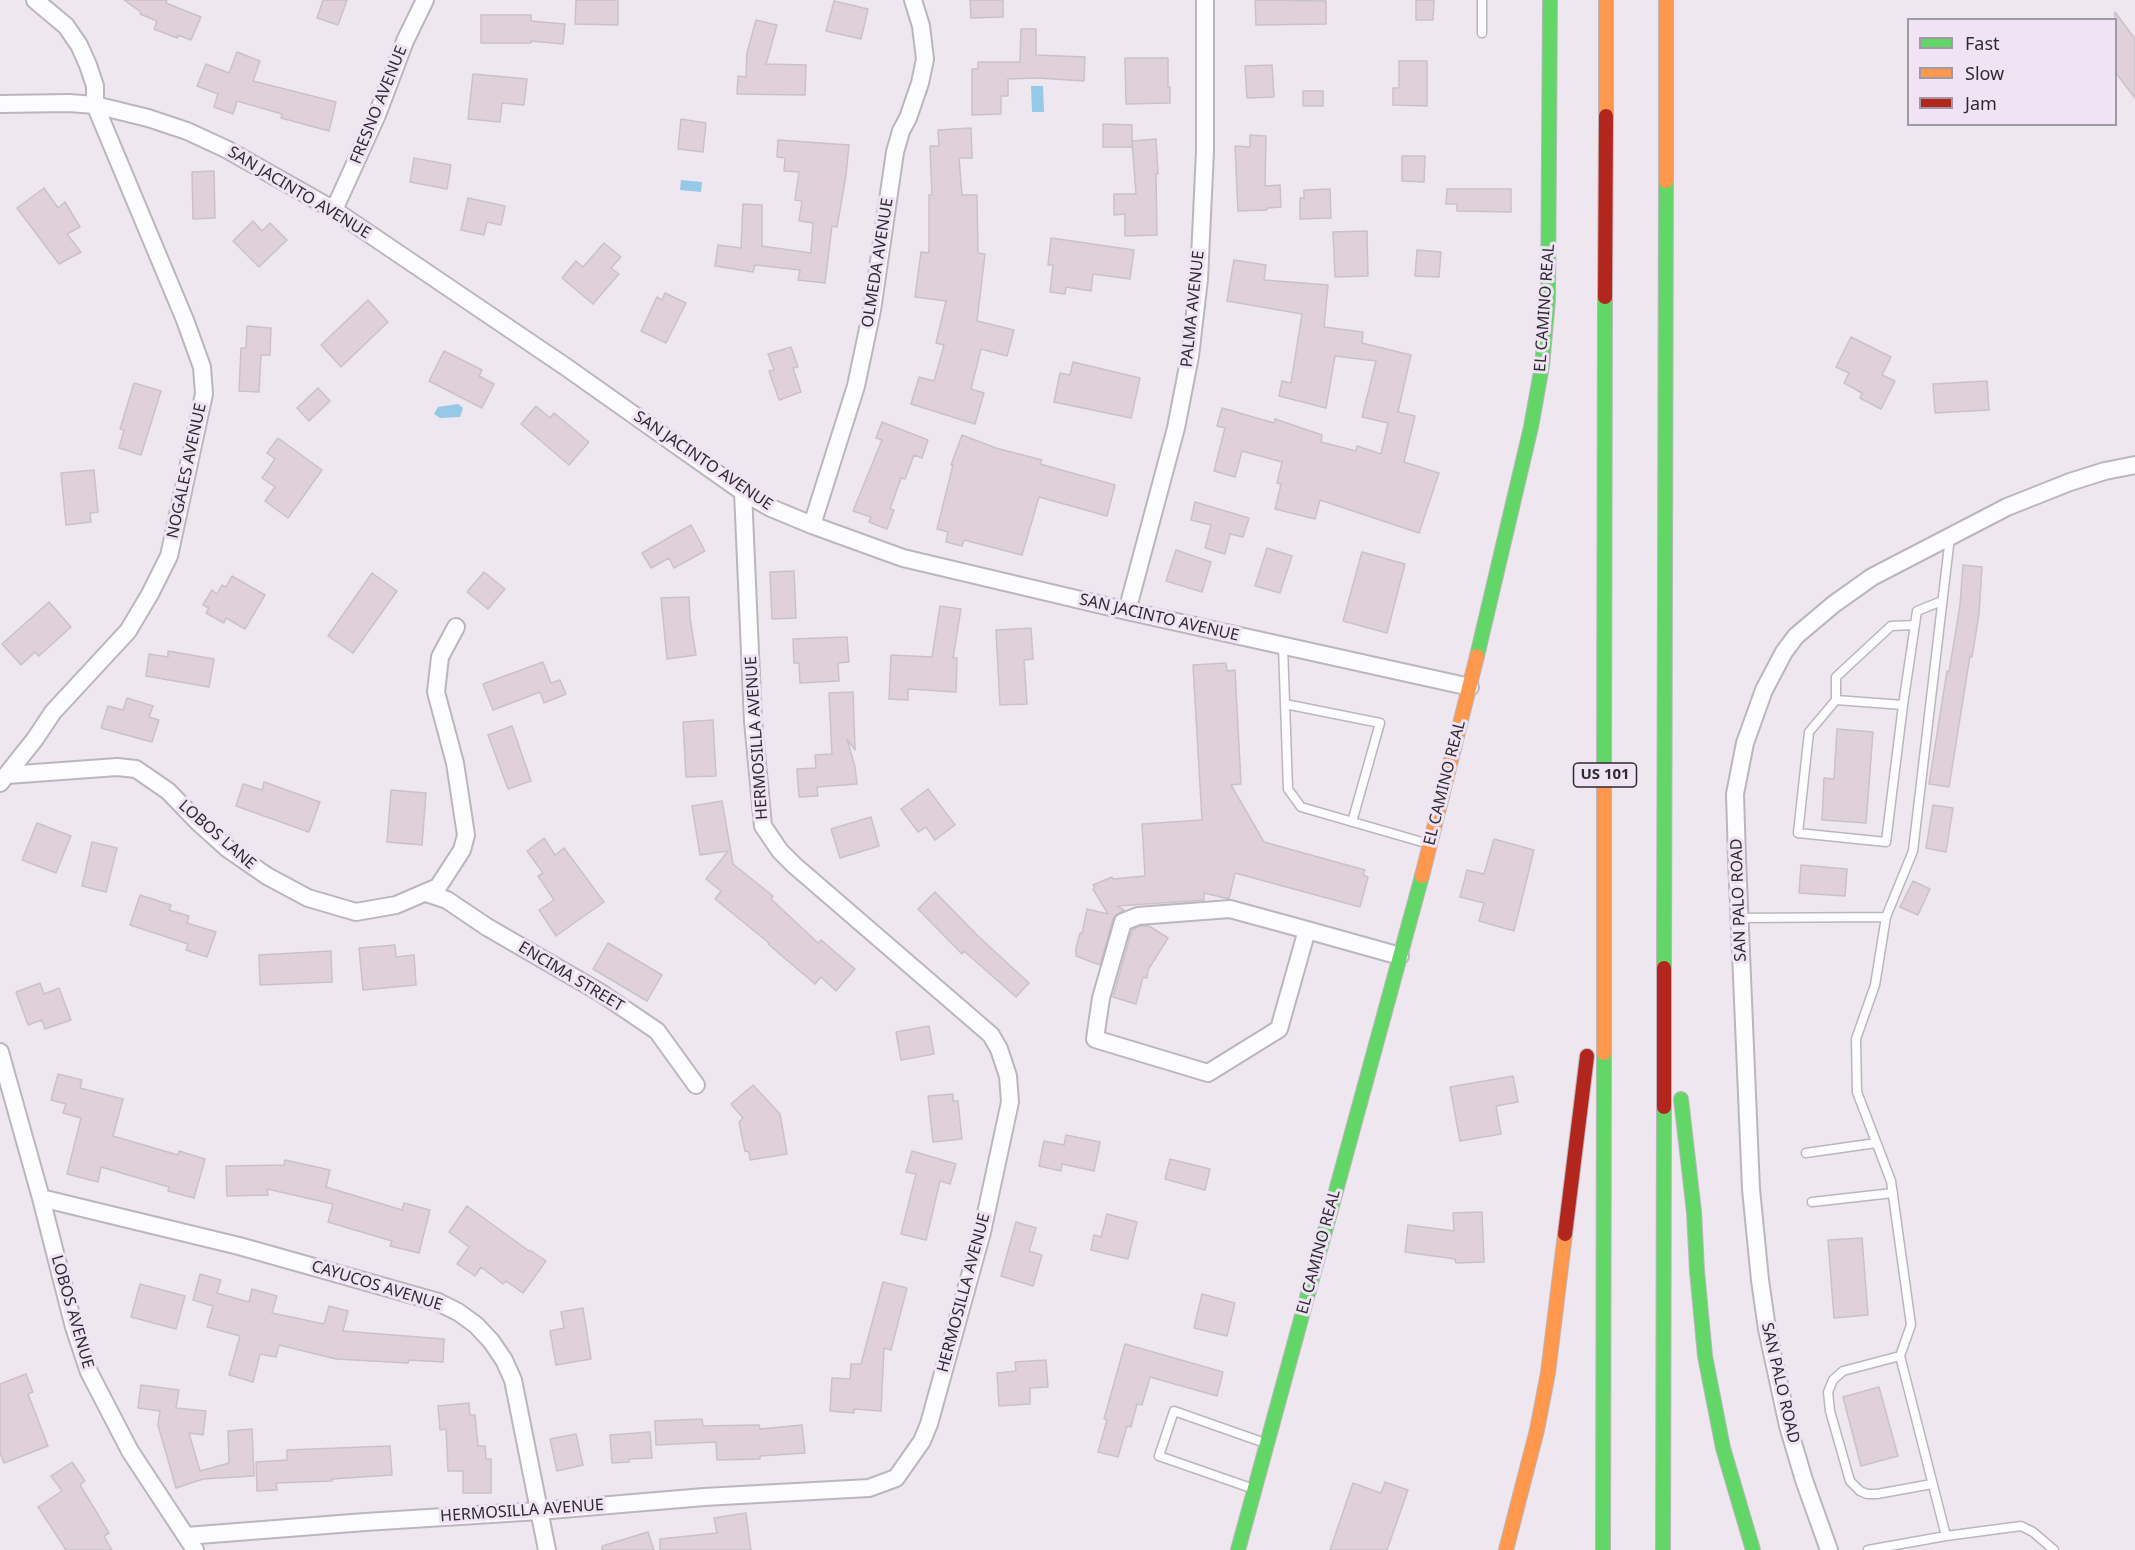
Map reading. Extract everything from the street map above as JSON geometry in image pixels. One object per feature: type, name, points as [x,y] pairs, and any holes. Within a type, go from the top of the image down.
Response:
[{"type":"main road","name":"EL CAMINO REAL","points":[[1238,1550],[1400,957],[1470,687],[1517,493],[1542,366],[1548,300],[1550,0]]},
{"type":"main road","name":"US 101","points":[[1603,1550],[1606,0]]},
{"type":"main road","points":[[1663,1550],[1666,0]]},
{"type":"main road","points":[[1506,1550],[1537,1430],[1548,1373],[1605,915]]},
{"type":"main road","points":[[1664,951],[1694,1212],[1696,1271],[1705,1356],[1723,1448],[1753,1550]]},
{"type":"street","name":"NOGALES AVENUE","points":[[3,779],[52,712],[128,631],[150,594],[169,556],[204,394],[202,367],[185,320],[95,105],[94,86],[88,65],[79,45],[66,26],[35,0]]},
{"type":"street","name":"FRESNO AVENUE","points":[[334,210],[377,115],[405,41],[425,0]]},
{"type":"street","name":"OLMEDA AVENUE","points":[[812,525],[855,386],[872,310],[895,152],[920,84],[925,59],[921,26],[913,0]]},
{"type":"street","name":"PALMA AVENUE","points":[[1127,611],[1176,428],[1190,356],[1198,279],[1205,151],[1205,0]]},
{"type":"street","name":"SAN JACINTO AVENUE","points":[[0,104],[95,105],[148,118],[187,131],[266,171],[334,210],[566,367],[743,492],[771,508],[812,525],[903,558],[1127,611],[1470,687]]},
{"type":"street","name":"SAN PALO ROAD","points":[[1829,1550],[1788,1426],[1767,1329],[1750,1189],[1735,794],[1744,743],[1760,701],[1784,652],[1796,636],[1872,577],[2007,507],[2061,485],[2105,471],[2135,465]]},
{"type":"street","name":"HERMOSILLA AVENUE","points":[[190,1543],[365,1522],[539,1511],[704,1497],[869,1488],[896,1478],[911,1458],[929,1424],[982,1232],[1010,1102],[1008,1076],[999,1049],[991,1035],[794,865],[780,851],[763,826],[753,721],[743,492]]},
{"type":"street","name":"LOBOS LANE","points":[[3,779],[117,767],[136,769],[168,791],[228,849],[267,876],[308,898],[356,912],[396,905],[438,887],[462,850],[466,835],[455,763],[436,692],[440,657],[456,627]]},
{"type":"street","name":"ENCIMA STREET","points":[[426,893],[447,900],[488,927],[601,993],[657,1032],[696,1085]]},
{"type":"street","points":[[1307,930],[1279,1029],[1208,1073],[1095,1039],[1101,998],[1123,922],[1138,916],[1230,909],[1307,930],[1400,957]]},
{"type":"street","name":"LOBOS AVENUE","points":[[0,1052],[74,1327],[89,1372],[130,1451],[190,1543]]},
{"type":"street","name":"CAYUCOS AVENUE","points":[[41,1198],[250,1250],[438,1302],[458,1312],[476,1325],[491,1341],[504,1360],[513,1380],[547,1550]]},
{"type":"lane","points":[[1482,0],[1482,33]]},
{"type":"lane","points":[[1946,1536],[1900,1356],[1911,1325],[1893,1193],[1891,1181],[1857,1092],[1856,1040],[1875,985],[1886,917],[1913,851],[1950,537]]},
{"type":"lane","points":[[1914,625],[1891,626],[1836,678],[1836,700],[1809,732],[1798,833],[1886,842],[1917,611],[1942,601]]},
{"type":"lane","points":[[1283,646],[1288,789],[1301,807],[1429,844]]},
{"type":"lane","points":[[1836,700],[1903,705]]},
{"type":"lane","points":[[1285,704],[1380,723],[1352,822]]},
{"type":"lane","points":[[1739,918],[1886,917]]},
{"type":"lane","points":[[1806,1153],[1876,1143]]},
{"type":"lane","points":[[1812,1202],[1893,1193]]},
{"type":"lane","points":[[1900,1356],[1843,1371],[1833,1380],[1828,1392],[1830,1411],[1850,1481],[1860,1491],[1877,1494],[1932,1484]]},
{"type":"lane","points":[[1255,1490],[1159,1456],[1174,1411],[1267,1443]]},
{"type":"lane","points":[[1868,1550],[2021,1526],[2033,1532],[2054,1550]]},
{"type":"water","points":[[1031,86],[1043,86],[1044,112],[1032,112]]},
{"type":"water","points":[[681,180],[702,182],[701,192],[680,190]]},
{"type":"water","points":[[458,404],[463,408],[460,417],[440,418],[434,414],[438,407]]},
{"type":"building","points":[[124,0],[167,0],[166,3],[201,17],[191,40],[178,35],[177,38],[154,29],[157,21],[140,14],[141,12]]},
{"type":"building","points":[[323,0],[347,0],[338,25],[317,18]]},
{"type":"building","points":[[576,0],[618,0],[618,25],[575,24]]},
{"type":"building","points":[[970,0],[1003,0],[1003,17],[971,18]]},
{"type":"building","points":[[1255,0],[1326,1],[1326,24],[1256,25]]},
{"type":"building","points":[[1416,0],[1434,0],[1433,20],[1416,20]]},
{"type":"building","points":[[834,1],[868,9],[861,39],[826,31]]},
{"type":"building","points":[[2115,12],[2135,39],[2135,98],[2117,75],[2117,18],[2115,18]]},
{"type":"building","points":[[481,15],[531,15],[531,21],[565,24],[563,44],[531,41],[531,43],[481,43]]},
{"type":"building","points":[[756,20],[777,25],[766,64],[806,65],[805,95],[737,94],[738,76],[746,77],[747,53]]},
{"type":"building","points":[[1021,29],[1036,29],[1036,55],[1085,57],[1084,81],[1008,79],[1008,96],[1001,96],[1001,114],[972,115],[972,69],[978,69],[978,62],[1020,62]]},
{"type":"building","points":[[237,52],[260,61],[253,81],[336,102],[329,131],[281,118],[282,114],[237,101],[233,114],[214,107],[218,94],[197,86],[206,64],[229,73]]},
{"type":"building","points":[[1125,58],[1168,58],[1170,103],[1126,104]]},
{"type":"building","points":[[1399,61],[1427,61],[1427,106],[1393,105],[1393,88],[1399,88]]},
{"type":"building","points":[[1272,65],[1274,97],[1247,98],[1245,66]]},
{"type":"building","points":[[473,74],[527,79],[524,105],[502,103],[500,122],[468,119]]},
{"type":"building","points":[[1303,91],[1323,91],[1323,106],[1303,106]]},
{"type":"building","points":[[681,119],[706,123],[703,152],[678,149]]},
{"type":"building","points":[[1103,124],[1132,125],[1132,147],[1103,147]]},
{"type":"building","points":[[971,128],[972,158],[959,158],[962,195],[977,195],[978,253],[985,254],[977,321],[1014,330],[1007,356],[981,349],[971,389],[984,393],[975,424],[911,404],[919,377],[934,381],[944,345],[936,343],[946,301],[915,297],[921,252],[929,253],[929,195],[932,195],[930,146],[939,146],[938,130]]},
{"type":"building","points":[[1250,135],[1266,136],[1265,186],[1280,185],[1281,207],[1238,211],[1235,146],[1250,147]]},
{"type":"building","points":[[1156,139],[1157,235],[1125,236],[1125,214],[1114,215],[1114,194],[1136,194],[1132,141]]},
{"type":"building","points":[[778,140],[849,145],[837,227],[832,226],[825,283],[798,280],[800,270],[755,265],[753,272],[715,266],[718,245],[741,248],[743,204],[762,205],[762,246],[811,253],[813,223],[799,221],[802,201],[795,200],[799,172],[784,171],[785,158],[777,157]]},
{"type":"building","points":[[1402,156],[1425,156],[1424,182],[1402,181]]},
{"type":"building","points":[[414,158],[451,165],[447,189],[410,182]]},
{"type":"building","points":[[214,171],[215,218],[193,219],[192,172]]},
{"type":"building","points":[[44,188],[58,208],[65,202],[80,227],[67,234],[81,252],[59,264],[17,208]]},
{"type":"building","points":[[1330,189],[1331,218],[1300,219],[1300,198],[1304,198],[1304,190]]},
{"type":"building","points":[[1447,189],[1511,189],[1511,212],[1457,211],[1457,204],[1446,204]]},
{"type":"building","points":[[468,198],[505,206],[501,225],[487,222],[484,235],[461,230]]},
{"type":"building","points":[[253,221],[262,231],[270,223],[287,240],[259,267],[233,241]]},
{"type":"building","points":[[1367,231],[1368,276],[1335,277],[1333,232]]},
{"type":"building","points":[[1051,238],[1134,250],[1130,279],[1093,274],[1091,291],[1066,287],[1065,294],[1050,292],[1053,265],[1048,265]]},
{"type":"building","points":[[604,243],[621,257],[611,268],[619,274],[593,304],[562,278],[576,261],[583,267]]},
{"type":"building","points":[[1417,250],[1441,252],[1439,277],[1415,276]]},
{"type":"building","points":[[1234,260],[1266,265],[1264,280],[1328,285],[1324,327],[1363,332],[1362,343],[1411,355],[1398,412],[1415,416],[1404,462],[1439,473],[1419,533],[1320,500],[1315,519],[1275,509],[1281,484],[1277,483],[1282,462],[1242,451],[1235,477],[1214,471],[1225,428],[1217,426],[1222,408],[1274,423],[1275,419],[1322,435],[1321,442],[1356,451],[1357,446],[1381,454],[1388,423],[1362,417],[1376,361],[1335,356],[1326,408],[1279,396],[1282,381],[1291,383],[1302,314],[1227,301]]},
{"type":"building","points":[[665,293],[686,303],[666,343],[641,331],[657,297],[662,300]]},
{"type":"building","points":[[368,300],[388,322],[341,367],[321,345]]},
{"type":"building","points":[[247,326],[271,328],[270,355],[261,355],[259,392],[239,391],[241,348],[246,348]]},
{"type":"building","points":[[1851,337],[1891,357],[1882,375],[1895,381],[1881,409],[1860,398],[1862,393],[1844,383],[1849,373],[1836,367]]},
{"type":"building","points":[[791,347],[798,367],[793,368],[801,392],[779,400],[769,371],[774,370],[768,354]]},
{"type":"building","points":[[444,351],[482,370],[479,376],[494,384],[482,408],[429,381]]},
{"type":"building","points":[[1073,362],[1140,378],[1131,418],[1054,402],[1060,373],[1070,375]]},
{"type":"building","points":[[1987,381],[1989,410],[1935,413],[1933,384]]},
{"type":"building","points":[[134,383],[161,391],[141,455],[119,448],[124,430],[120,429]]},
{"type":"building","points":[[318,388],[330,401],[309,421],[297,408]]},
{"type":"building","points":[[536,406],[550,418],[554,413],[589,442],[569,465],[521,424]]},
{"type":"building","points":[[882,422],[928,440],[922,458],[914,455],[905,479],[901,478],[890,509],[894,510],[887,529],[869,522],[871,517],[853,511],[882,440],[876,438]]},
{"type":"building","points":[[962,435],[996,448],[1042,460],[1040,464],[1115,485],[1107,516],[1039,497],[1022,555],[964,540],[962,546],[946,542],[948,532],[937,529],[953,465],[951,465]]},
{"type":"building","points":[[278,438],[322,470],[288,518],[265,501],[275,487],[262,478],[275,459],[267,453]]},
{"type":"building","points":[[94,470],[98,512],[90,513],[91,522],[66,525],[61,473]]},
{"type":"building","points":[[1195,502],[1249,518],[1243,537],[1230,534],[1225,554],[1205,548],[1211,525],[1191,520]]},
{"type":"building","points":[[691,525],[705,551],[674,568],[669,558],[651,568],[642,553]]},
{"type":"building","points":[[1267,548],[1292,556],[1280,593],[1255,586]]},
{"type":"building","points":[[1176,550],[1211,562],[1202,592],[1166,581]]},
{"type":"building","points":[[1362,552],[1405,564],[1387,633],[1343,621]]},
{"type":"building","points":[[1963,565],[1982,567],[1979,614],[1949,787],[1929,784],[1960,605]]},
{"type":"building","points":[[794,571],[796,618],[772,619],[770,572]]},
{"type":"building","points":[[484,572],[505,589],[488,609],[467,592]]},
{"type":"building","points":[[372,573],[397,591],[353,653],[328,636]]},
{"type":"building","points":[[232,576],[265,595],[245,629],[226,618],[224,623],[206,613],[209,608],[203,605],[212,590],[217,594],[222,585],[226,587]]},
{"type":"building","points":[[689,597],[696,655],[667,659],[661,598]]},
{"type":"building","points":[[49,602],[71,627],[39,656],[35,652],[21,665],[2,644]]},
{"type":"building","points":[[940,606],[961,609],[953,658],[957,658],[956,692],[908,689],[908,700],[889,699],[891,655],[932,657]]},
{"type":"building","points":[[1031,628],[1033,659],[1024,660],[1027,704],[1000,705],[996,630]]},
{"type":"building","points":[[847,637],[849,662],[838,663],[839,681],[800,683],[799,663],[794,663],[793,639]]},
{"type":"building","points":[[168,651],[214,659],[209,687],[146,676],[149,654],[168,657]]},
{"type":"building","points":[[543,662],[551,683],[560,680],[566,694],[544,703],[540,692],[493,710],[483,684]]},
{"type":"building","points":[[1226,663],[1227,671],[1235,670],[1241,784],[1231,785],[1264,842],[1365,870],[1363,875],[1368,877],[1360,907],[1235,873],[1229,899],[1204,893],[1204,900],[1117,906],[1124,910],[1113,919],[1100,965],[1076,956],[1076,948],[1080,933],[1082,934],[1087,909],[1108,914],[1093,889],[1095,887],[1093,885],[1112,877],[1113,879],[1145,876],[1142,824],[1202,820],[1193,665]]},
{"type":"building","points":[[853,692],[855,750],[847,739],[857,784],[817,787],[818,796],[799,797],[797,769],[816,768],[815,755],[832,754],[829,693]]},
{"type":"building","points":[[127,698],[153,706],[149,717],[159,720],[152,742],[101,728],[108,706],[123,710]]},
{"type":"building","points":[[713,720],[716,776],[686,777],[683,722]]},
{"type":"building","points":[[512,726],[531,781],[508,789],[488,735]]},
{"type":"building","points":[[1837,729],[1873,732],[1866,823],[1822,820],[1824,778],[1834,779]]},
{"type":"building","points":[[264,782],[320,802],[309,832],[236,806],[243,784],[262,790]]},
{"type":"building","points":[[928,789],[955,825],[935,840],[926,827],[918,832],[901,809]]},
{"type":"building","points":[[391,790],[426,793],[422,845],[387,842]]},
{"type":"building","points":[[722,801],[733,864],[773,896],[771,899],[818,943],[821,940],[855,969],[836,991],[821,977],[815,984],[715,899],[721,891],[706,879],[728,851],[700,855],[692,806]]},
{"type":"building","points":[[1933,805],[1953,808],[1946,852],[1926,848]]},
{"type":"building","points":[[871,817],[879,846],[840,858],[831,829]]},
{"type":"building","points":[[37,823],[71,836],[56,873],[22,860]]},
{"type":"building","points":[[544,838],[555,855],[564,848],[604,902],[556,936],[539,910],[554,900],[538,876],[543,873],[527,851]]},
{"type":"building","points":[[1494,839],[1534,850],[1514,931],[1479,921],[1484,903],[1460,897],[1467,870],[1484,874]]},
{"type":"building","points":[[92,842],[117,848],[106,892],[82,886]]},
{"type":"building","points":[[1801,865],[1847,869],[1845,896],[1799,893]]},
{"type":"building","points":[[1913,881],[1930,889],[1918,915],[1900,907]]},
{"type":"building","points":[[935,892],[1029,983],[1016,997],[964,951],[962,954],[918,909]]},
{"type":"building","points":[[140,895],[171,905],[169,910],[189,916],[187,923],[216,932],[207,957],[186,950],[188,944],[130,925]]},
{"type":"building","points":[[1140,926],[1149,926],[1168,938],[1148,970],[1147,978],[1143,977],[1136,1004],[1113,997],[1132,930]]},
{"type":"building","points":[[608,943],[662,975],[647,1001],[593,969]]},
{"type":"building","points":[[395,945],[396,957],[414,955],[416,985],[363,990],[359,948]]},
{"type":"building","points":[[331,951],[332,982],[260,985],[259,955]]},
{"type":"building","points":[[40,983],[44,994],[59,988],[71,1020],[45,1029],[42,1020],[28,1025],[16,992]]},
{"type":"building","points":[[929,1026],[934,1054],[901,1060],[896,1032]]},
{"type":"building","points":[[58,1074],[82,1080],[80,1088],[123,1099],[113,1136],[178,1155],[179,1151],[205,1159],[194,1198],[168,1191],[169,1187],[101,1167],[98,1182],[67,1174],[81,1118],[63,1113],[66,1104],[51,1100]]},
{"type":"building","points":[[1513,1076],[1518,1102],[1496,1106],[1501,1134],[1460,1141],[1450,1087]]},
{"type":"building","points":[[753,1085],[780,1114],[787,1154],[750,1160],[749,1152],[745,1151],[739,1122],[743,1118],[731,1104]]},
{"type":"building","points":[[953,1094],[953,1101],[958,1101],[962,1139],[933,1142],[928,1096]]},
{"type":"building","points":[[1066,1135],[1100,1142],[1094,1171],[1062,1164],[1061,1171],[1039,1166],[1044,1141],[1064,1145]]},
{"type":"building","points":[[912,1151],[956,1164],[950,1184],[940,1181],[926,1240],[901,1234],[916,1174],[906,1172]]},
{"type":"building","points":[[1170,1159],[1210,1169],[1205,1190],[1165,1179]]},
{"type":"building","points":[[285,1160],[330,1170],[326,1187],[402,1210],[404,1203],[430,1210],[419,1253],[390,1246],[392,1241],[328,1222],[333,1204],[267,1189],[268,1195],[227,1196],[226,1166],[284,1165]]},
{"type":"building","points":[[467,1206],[546,1261],[523,1293],[506,1281],[503,1284],[481,1267],[475,1276],[457,1264],[469,1247],[449,1232]]},
{"type":"building","points":[[1482,1212],[1484,1262],[1456,1263],[1455,1259],[1405,1252],[1408,1225],[1454,1231],[1453,1213]]},
{"type":"building","points":[[1107,1214],[1137,1222],[1128,1259],[1091,1250],[1094,1235],[1101,1237]]},
{"type":"building","points":[[1016,1222],[1036,1228],[1029,1251],[1042,1255],[1033,1286],[1001,1276]]},
{"type":"building","points":[[1862,1238],[1868,1315],[1834,1318],[1828,1240]]},
{"type":"building","points":[[200,1274],[221,1280],[217,1293],[249,1302],[252,1289],[277,1296],[272,1313],[324,1324],[329,1306],[348,1311],[343,1331],[444,1339],[443,1362],[409,1360],[408,1363],[336,1359],[279,1345],[276,1357],[260,1354],[253,1382],[229,1375],[240,1336],[207,1327],[213,1306],[193,1300]]},
{"type":"building","points":[[883,1282],[907,1288],[891,1350],[884,1348],[881,1411],[854,1409],[854,1413],[830,1411],[832,1378],[850,1379],[851,1364],[861,1364]]},
{"type":"building","points":[[140,1284],[185,1296],[176,1329],[131,1317]]},
{"type":"building","points":[[1202,1294],[1235,1303],[1227,1336],[1194,1328]]},
{"type":"building","points":[[583,1308],[591,1359],[556,1365],[550,1331],[564,1328],[561,1312]]},
{"type":"building","points":[[1125,1344],[1223,1372],[1217,1396],[1150,1377],[1142,1405],[1137,1404],[1131,1427],[1127,1426],[1118,1457],[1098,1452],[1107,1420],[1104,1419]]},
{"type":"building","points":[[1046,1360],[1048,1387],[1030,1388],[1030,1404],[999,1406],[997,1373],[1016,1371],[1015,1362]]},
{"type":"building","points":[[26,1374],[33,1392],[28,1394],[48,1446],[4,1463],[0,1453],[0,1384]]},
{"type":"building","points":[[141,1385],[179,1390],[176,1408],[206,1411],[203,1435],[189,1433],[200,1471],[229,1463],[228,1431],[252,1429],[254,1476],[203,1479],[176,1488],[158,1425],[160,1411],[138,1408]]},
{"type":"building","points":[[1879,1387],[1898,1456],[1861,1466],[1843,1397]]},
{"type":"building","points":[[469,1403],[470,1415],[475,1415],[478,1446],[485,1446],[486,1459],[491,1459],[491,1493],[463,1493],[463,1471],[448,1471],[446,1429],[440,1430],[438,1406]]},
{"type":"building","points":[[702,1419],[703,1426],[759,1425],[760,1429],[802,1425],[805,1453],[760,1456],[760,1459],[717,1460],[716,1442],[656,1445],[655,1421]]},
{"type":"building","points":[[650,1432],[652,1458],[629,1459],[629,1462],[612,1463],[610,1435]]},
{"type":"building","points":[[576,1434],[583,1465],[557,1471],[550,1439]]},
{"type":"building","points":[[390,1446],[392,1475],[332,1479],[332,1481],[276,1483],[277,1490],[257,1491],[256,1462],[287,1460],[287,1450]]},
{"type":"building","points":[[72,1462],[85,1481],[80,1485],[109,1533],[104,1536],[112,1550],[66,1550],[38,1507],[62,1491],[51,1476]]},
{"type":"building","points":[[1385,1482],[1408,1490],[1387,1550],[1330,1550],[1353,1483],[1381,1493]]},
{"type":"building","points":[[746,1513],[751,1550],[660,1550],[660,1539],[717,1533],[714,1518]]},
{"type":"building","points":[[648,1532],[654,1550],[602,1550],[602,1546]]},
{"type":"traffic: fast","points":[[1477,656],[1531,427],[1542,366],[1548,300],[1550,0]]},
{"type":"traffic: fast","points":[[1664,968],[1666,181]]},
{"type":"traffic: fast","points":[[1604,781],[1605,297]]},
{"type":"traffic: fast","points":[[1238,1550],[1422,876]]},
{"type":"traffic: fast","points":[[1603,1550],[1604,1053]]},
{"type":"traffic: fast","points":[[1681,1099],[1694,1212],[1705,1356],[1723,1448],[1753,1550]]},
{"type":"traffic: fast","points":[[1663,1550],[1664,1107]]},
{"type":"traffic: slow","points":[[1606,0],[1606,116]]},
{"type":"traffic: slow","points":[[1666,0],[1666,181]]},
{"type":"traffic: slow","points":[[1422,876],[1477,656]]},
{"type":"traffic: slow","points":[[1604,781],[1604,1053]]},
{"type":"traffic: slow","points":[[1506,1550],[1537,1430],[1548,1373],[1565,1234]]},
{"type":"traffic: jam","points":[[1605,297],[1606,116]]},
{"type":"traffic: jam","points":[[1664,968],[1664,1107]]},
{"type":"traffic: jam","points":[[1565,1234],[1587,1056]]}]
